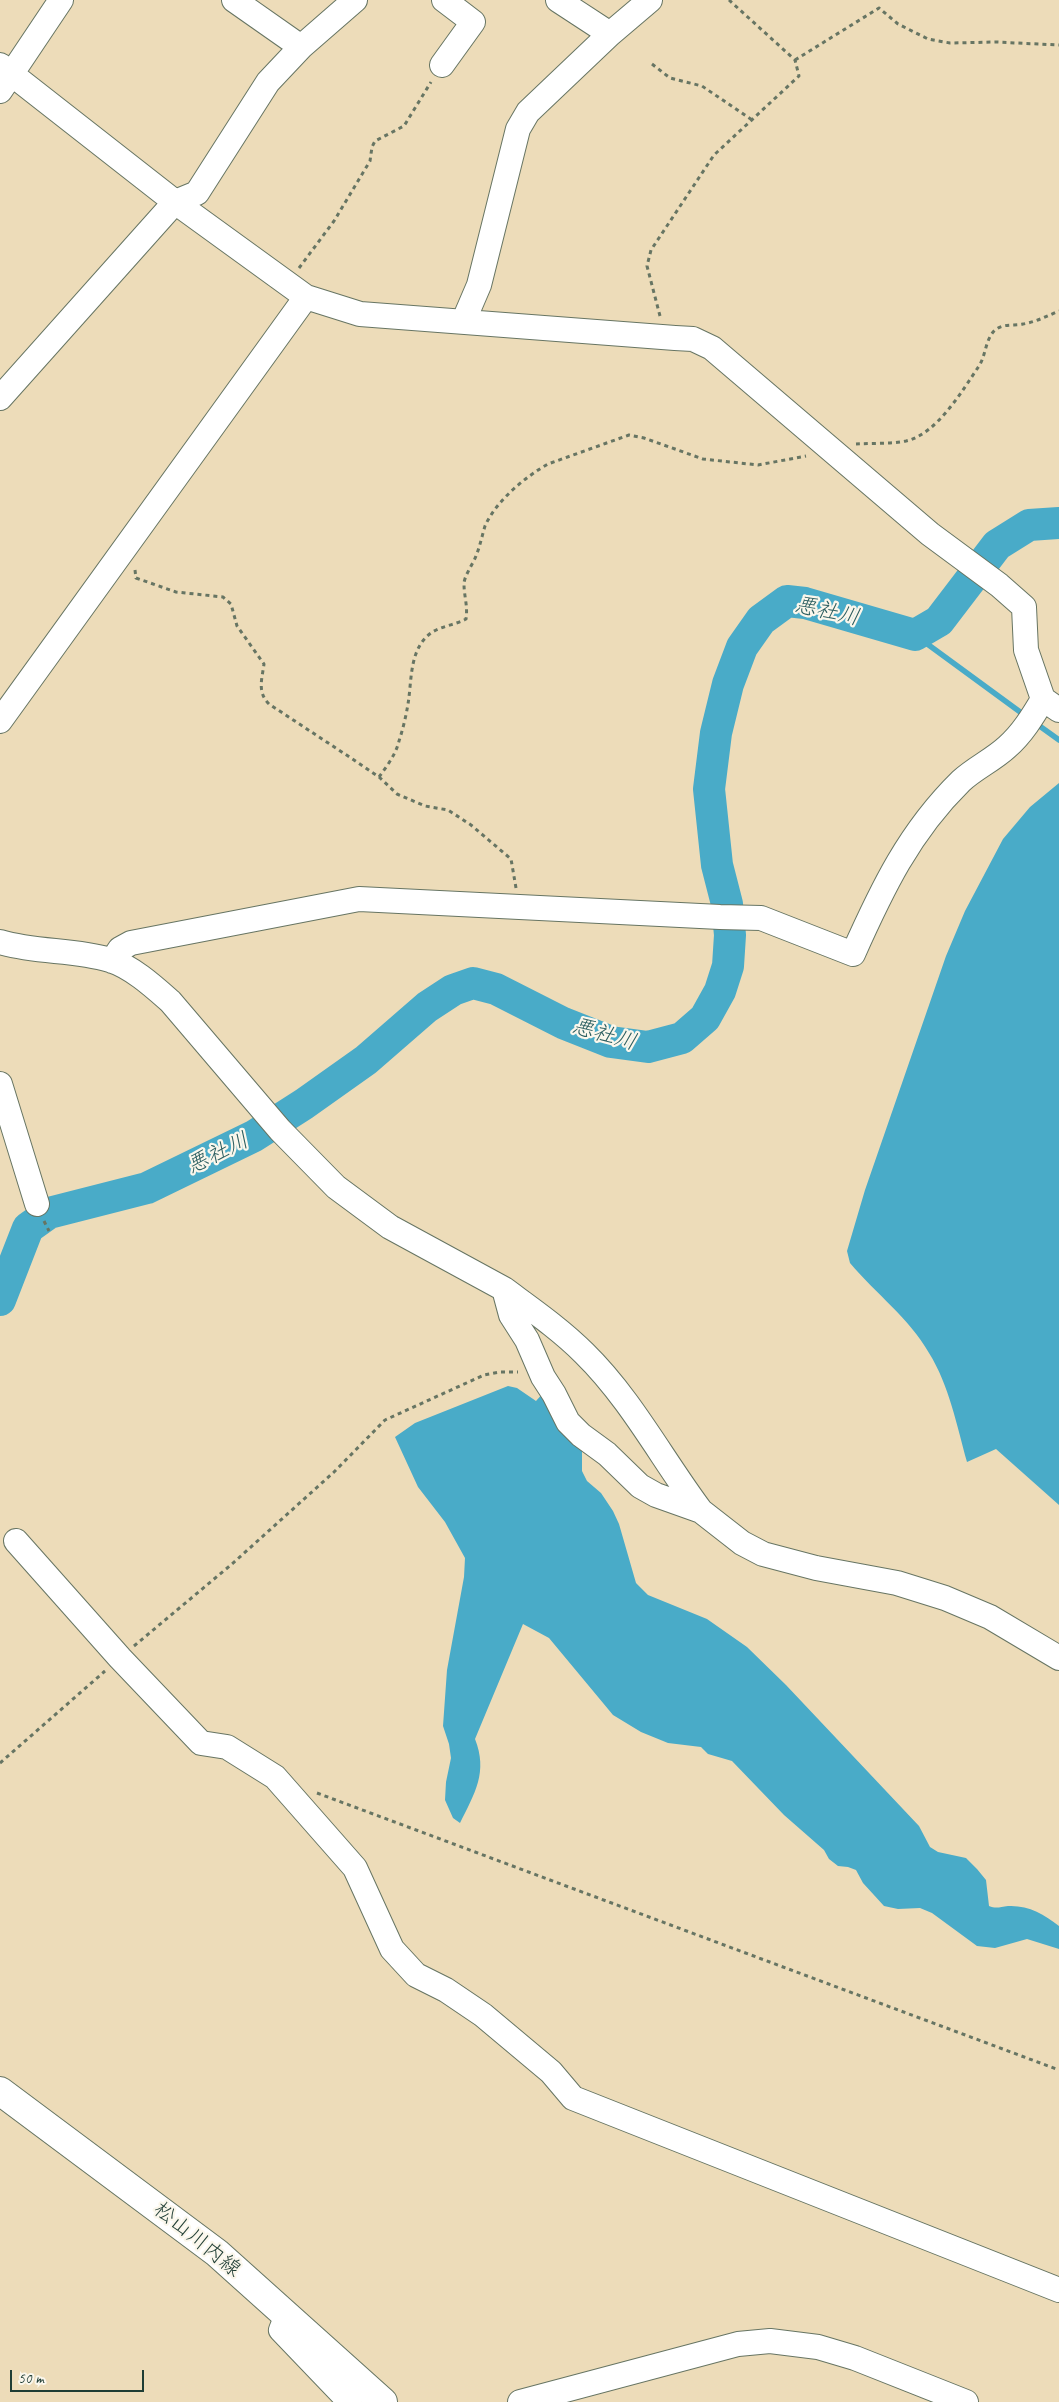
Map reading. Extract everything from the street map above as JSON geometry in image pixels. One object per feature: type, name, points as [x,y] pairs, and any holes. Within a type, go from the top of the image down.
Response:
[{"type":"main road","name":"松山川内線","points":[[0,2091],[217,2253],[384,2402]]},
{"type":"street","points":[[61,0],[4,77],[306,297],[360,314],[464,320],[665,337],[693,340],[712,348],[930,534],[1024,607],[1026,650],[1041,711],[1006,748],[962,780],[915,834],[889,877],[853,954],[775,922],[747,916],[720,917],[359,899],[131,943],[120,949],[112,961]]},
{"type":"street","points":[[234,0],[301,46]]},
{"type":"street","points":[[0,398],[174,202],[198,193],[268,82],[301,46],[355,0]]},
{"type":"street","points":[[442,65],[472,22],[444,0]]},
{"type":"street","points":[[558,0],[610,34]]},
{"type":"street","points":[[464,320],[479,285],[518,129],[528,112],[610,34],[650,0]]},
{"type":"street","points":[[0,721],[125,545],[306,297]]},
{"type":"street","points":[[0,942],[18,948],[81,953],[112,961],[151,984],[170,1001],[273,1122],[336,1187],[390,1226],[504,1288],[584,1352],[616,1388],[672,1472],[702,1511],[735,1539],[763,1554],[785,1561],[897,1583],[945,1598],[990,1618],[1059,1658]]},
{"type":"street","points":[[0,1084],[37,1204]]},
{"type":"street","points":[[504,1288],[511,1315],[527,1340],[543,1377],[568,1422],[581,1435],[607,1454],[640,1486],[656,1495],[702,1511]]},
{"type":"street","points":[[16,1540],[120,1658],[201,1743],[227,1747],[275,1777],[355,1868],[392,1949],[416,1975],[446,1990],[483,2015],[551,2072],[574,2098],[1059,2290]]},
{"type":"street","points":[[287,2315],[281,2330],[350,2402]]},
{"type":"street","points":[[520,2402],[738,2344],[770,2341],[818,2347],[855,2358],[966,2402]]},
{"type":"path","points":[[665,337],[647,266],[651,250],[714,155],[799,76],[795,60],[728,0]]},
{"type":"path","points":[[795,60],[879,8],[906,28],[928,39],[950,44],[996,42],[1059,45]]},
{"type":"path","points":[[1054,44],[1059,40]]},
{"type":"path","points":[[652,64],[670,78],[702,86],[752,120]]},
{"type":"path","points":[[287,283],[334,221],[370,161],[372,146],[375,141],[404,126],[442,65]]},
{"type":"path","points":[[379,777],[399,741],[408,704],[412,667],[417,652],[431,633],[456,625],[466,618],[468,607],[464,582],[480,548],[485,527],[492,513],[535,471],[548,464],[629,435],[644,438],[703,459],[758,465],[851,445],[896,442],[917,438],[936,423],[957,398],[980,364],[988,340],[995,330],[1008,325],[1040,320],[1059,311]]},
{"type":"path","points":[[125,545],[132,553],[136,578],[176,592],[223,597],[231,604],[237,626],[264,664],[261,685],[262,697],[284,716],[379,777],[397,794],[426,806],[448,810],[471,824],[512,859],[519,907]]},
{"type":"path","points":[[46,1226],[49,1231]]},
{"type":"path","points":[[0,1763],[120,1658],[232,1564],[334,1472],[386,1420],[484,1375],[515,1372],[543,1377]]},
{"type":"path","points":[[312,1791],[1059,2070]]},
{"type":"water","points":[[1059,783],[1059,1505],[996,1449],[967,1462],[956,1420],[936,1365],[921,1340],[902,1317],[850,1263],[847,1251],[865,1190],[946,956],[965,911],[1003,839],[1030,807]]},
{"type":"water","points":[[508,1386],[517,1388],[536,1401],[544,1392],[582,1450],[582,1471],[587,1481],[601,1493],[613,1511],[619,1524],[636,1583],[648,1595],[707,1619],[747,1647],[786,1685],[919,1826],[930,1847],[938,1852],[966,1858],[977,1869],[986,1880],[989,1906],[996,1908],[1008,1906],[1022,1907],[1048,1918],[1059,1926],[1059,1949],[1027,1939],[995,1948],[977,1946],[932,1913],[920,1908],[898,1909],[884,1906],[863,1883],[856,1870],[838,1866],[829,1859],[824,1850],[784,1815],[732,1761],[708,1754],[701,1747],[668,1743],[641,1732],[613,1715],[549,1638],[523,1624],[475,1739],[479,1751],[480,1772],[475,1792],[460,1823],[453,1818],[445,1800],[446,1782],[451,1758],[443,1726],[447,1670],[464,1577],[465,1558],[445,1522],[418,1487],[395,1437],[415,1423]]},
{"type":"waterway","name":"悪社川","points":[[0,1300],[28,1228],[49,1213],[147,1188],[254,1136],[304,1104],[366,1060],[427,1007],[453,990],[473,983],[496,989],[563,1023],[611,1042],[648,1047],[682,1038],[705,1018],[720,991],[728,966],[730,935],[727,904],[717,865],[709,789],[716,733],[728,684],[742,647],[761,620],[787,601],[805,603],[915,635],[939,621],[997,545],[1029,525],[1059,523]]},
{"type":"waterway","points":[[915,635],[1027,717]]},
{"type":"waterway","points":[[1034,722],[1059,740]]}]
